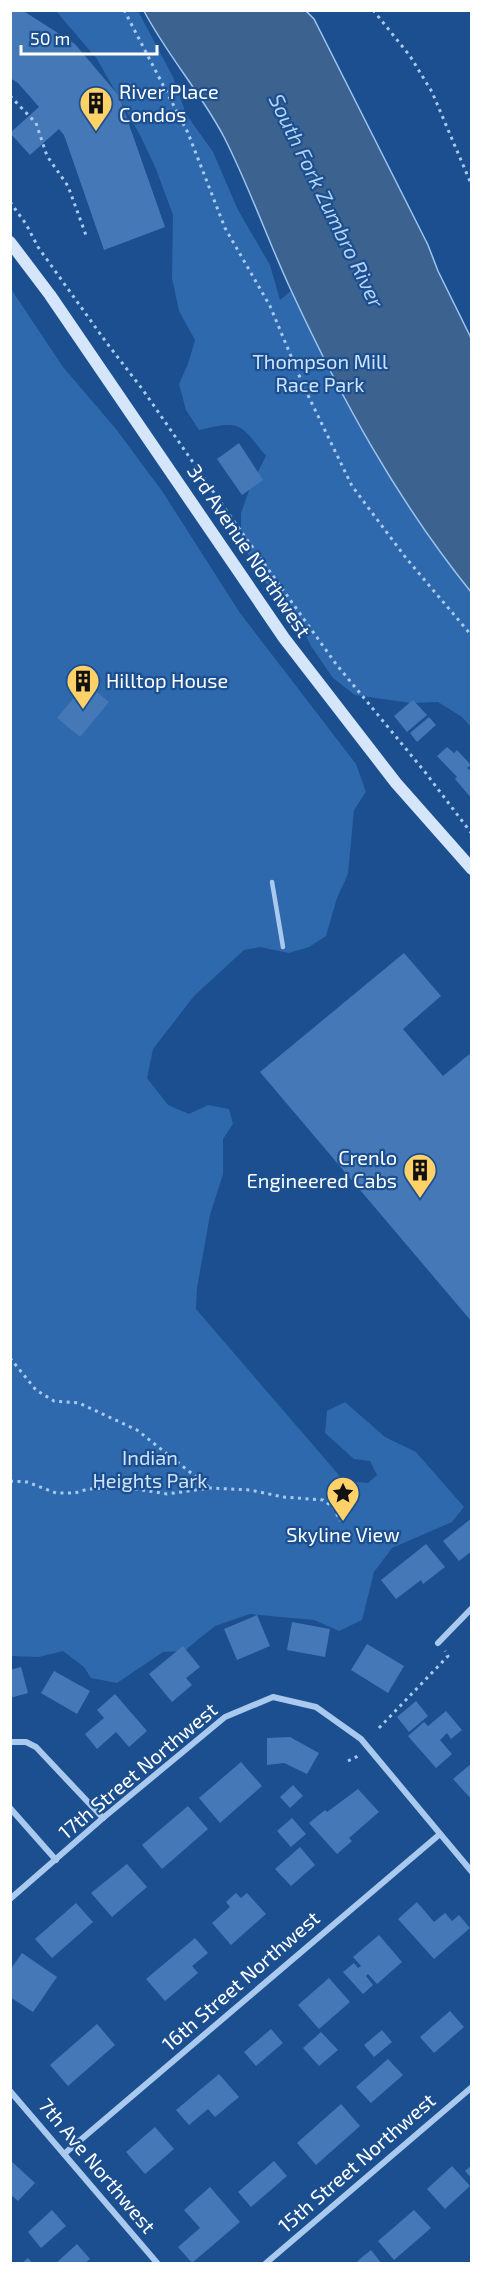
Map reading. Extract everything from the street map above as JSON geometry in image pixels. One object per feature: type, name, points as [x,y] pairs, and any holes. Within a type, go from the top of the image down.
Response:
[{"type":"main road","name":"3rd Avenue Northwest","points":[[10,242],[57,304],[317,683],[396,783],[471,869]]},
{"type":"street","points":[[438,1643],[471,1608]]},
{"type":"street","name":"17th Street Northwest","points":[[10,1899],[225,1717],[273,1697],[316,1707],[361,1739],[471,1872]]},
{"type":"street","points":[[10,1742],[26,1742],[36,1747],[103,1818]]},
{"type":"street","points":[[10,1808],[56,1860]]},
{"type":"street","name":"16th Street Northwest","points":[[64,2154],[440,1834]]},
{"type":"street","name":"15th Street Northwest","points":[[265,2264],[471,2087]]},
{"type":"street","name":"7th Ave Northwest","points":[[10,2091],[158,2264]]},
{"type":"lane","points":[[272,882],[283,948]]},
{"type":"path","points":[[124,10],[188,133],[225,228],[270,306],[304,387],[352,486],[406,558],[471,636]]},
{"type":"path","points":[[374,10],[410,56],[432,92],[471,186]]},
{"type":"path","points":[[10,96],[36,123],[47,156],[68,186],[87,238]]},
{"type":"path","points":[[10,202],[26,224],[38,248],[143,390],[336,664],[425,772],[471,834]]},
{"type":"path","points":[[10,1358],[36,1390],[54,1401],[79,1402],[137,1430],[210,1488]]},
{"type":"path","points":[[10,1481],[27,1482],[56,1493],[124,1487],[168,1494],[210,1488],[250,1490],[283,1497],[323,1500],[334,1508],[340,1521]]},
{"type":"path","points":[[379,1728],[448,1656]]},
{"type":"green space","name":"Thompson Mill Race Park","points":[[56,11],[138,11],[173,77],[186,114],[213,152],[238,210],[270,265],[280,300],[351,241],[471,490],[471,727],[462,717],[438,702],[410,703],[355,695],[333,678],[311,646],[296,616],[272,591],[256,569],[241,541],[241,513],[251,485],[266,456],[239,427],[224,425],[199,430],[186,410],[179,384],[195,340],[179,311],[172,278],[173,215],[156,169],[140,135],[97,59]]},
{"type":"green space","name":"Indian Heights Park","points":[[11,289],[63,367],[116,429],[162,491],[240,613],[356,764],[366,792],[354,810],[348,874],[337,898],[326,936],[309,947],[289,953],[260,947],[244,950],[194,996],[153,1049],[147,1078],[168,1105],[189,1114],[208,1105],[229,1109],[233,1124],[223,1139],[223,1174],[210,1215],[197,1288],[196,1309],[344,1481],[368,1483],[377,1475],[370,1461],[354,1459],[325,1433],[327,1411],[345,1402],[385,1437],[416,1452],[464,1507],[452,1522],[392,1548],[374,1572],[362,1620],[339,1631],[314,1620],[250,1614],[215,1626],[184,1651],[163,1652],[117,1683],[91,1678],[84,1667],[63,1651],[39,1657],[11,1656]]},
{"type":"water","name":"South Fork Zumbro River","points":[[144,11],[306,11],[314,19],[428,245],[438,271],[471,338],[471,592],[418,520],[349,407],[309,328],[224,137]]},
{"type":"building","name":"River Place Condos","points":[[10,10],[22,10],[75,44],[119,96],[165,227],[104,250],[64,135],[59,129],[30,155],[10,133],[39,107],[18,83],[10,78]]},
{"type":"building","points":[[239,443],[263,480],[242,495],[217,459]]},
{"type":"building","name":"Hilltop House","points":[[86,683],[109,702],[80,737],[57,718]]},
{"type":"building","points":[[413,700],[427,715],[407,732],[394,716]]},
{"type":"building","points":[[429,717],[436,725],[417,742],[410,733]]},
{"type":"building","points":[[447,747],[454,753],[457,750],[471,765],[467,768],[472,772],[472,799],[455,779],[457,777],[437,756]]},
{"type":"building","name":"Crenlo Engineered Cabs","points":[[404,953],[441,996],[403,1029],[443,1076],[472,1052],[472,1322],[260,1072]]},
{"type":"building","points":[[472,1518],[472,1551],[459,1561],[443,1541]]},
{"type":"building","points":[[426,1544],[445,1567],[423,1584],[421,1580],[396,1599],[381,1580]]},
{"type":"building","points":[[257,1615],[270,1646],[237,1660],[224,1629]]},
{"type":"building","points":[[292,1622],[330,1629],[325,1657],[287,1650]]},
{"type":"building","points":[[367,1644],[404,1666],[388,1693],[351,1670]]},
{"type":"building","points":[[183,1646],[200,1667],[186,1678],[192,1685],[172,1702],[149,1674]]},
{"type":"building","points":[[21,1667],[28,1693],[10,1698],[10,1670]]},
{"type":"building","points":[[54,1671],[90,1691],[77,1714],[41,1693]]},
{"type":"building","points":[[115,1694],[147,1731],[129,1747],[116,1732],[97,1749],[85,1734],[104,1718],[97,1710]]},
{"type":"building","points":[[416,1701],[428,1716],[409,1732],[397,1717]]},
{"type":"building","points":[[446,1711],[462,1730],[451,1739],[447,1733],[440,1740],[452,1754],[436,1768],[408,1736],[424,1722],[428,1726]]},
{"type":"building","points":[[290,1737],[319,1753],[307,1774],[284,1763],[267,1765],[267,1738]]},
{"type":"building","points":[[241,1762],[262,1786],[220,1823],[199,1798]]},
{"type":"building","points":[[472,1763],[472,1800],[453,1779]]},
{"type":"building","points":[[293,1785],[303,1796],[290,1808],[280,1797]]},
{"type":"building","points":[[358,1789],[379,1812],[349,1838],[352,1841],[337,1854],[309,1823]]},
{"type":"building","points":[[188,1806],[208,1829],[162,1869],[142,1845]]},
{"type":"building","points":[[292,1818],[306,1834],[291,1847],[277,1831]]},
{"type":"building","points":[[300,1847],[315,1865],[291,1886],[275,1869]]},
{"type":"building","points":[[127,1864],[147,1887],[112,1917],[91,1893]]},
{"type":"building","points":[[236,1893],[241,1898],[247,1893],[266,1914],[231,1945],[212,1923],[230,1907],[226,1902]]},
{"type":"building","points":[[417,1902],[434,1922],[445,1913],[452,1921],[459,1915],[470,1928],[434,1959],[398,1919]]},
{"type":"building","points":[[76,1903],[93,1922],[52,1958],[35,1939]]},
{"type":"building","points":[[379,1935],[402,1962],[377,1984],[368,1974],[366,1976],[373,1985],[363,1994],[343,1972],[354,1963],[358,1968],[361,1966],[353,1957]]},
{"type":"building","points":[[195,1938],[208,1953],[192,1966],[198,1973],[165,2001],[146,1979]]},
{"type":"building","points":[[22,1953],[57,1977],[33,2012],[10,1997],[10,1970]]},
{"type":"building","points":[[329,1978],[350,2002],[319,2029],[298,2005]]},
{"type":"building","points":[[450,2011],[464,2027],[434,2053],[420,2037]]},
{"type":"building","points":[[97,2024],[115,2045],[68,2086],[50,2065]]},
{"type":"building","points":[[271,2029],[283,2043],[256,2066],[244,2052]]},
{"type":"building","points":[[382,2030],[392,2042],[374,2057],[364,2045]]},
{"type":"building","points":[[321,2032],[338,2050],[319,2066],[303,2048]]},
{"type":"building","points":[[388,2059],[403,2075],[371,2103],[356,2087]]},
{"type":"building","points":[[219,2074],[239,2097],[215,2117],[208,2109],[189,2125],[176,2110]]},
{"type":"building","points":[[341,2104],[360,2126],[316,2165],[297,2143]]},
{"type":"building","points":[[155,2127],[174,2149],[145,2174],[126,2152]]},
{"type":"building","points":[[10,2160],[35,2183],[18,2201],[10,2194]]},
{"type":"building","points":[[274,2161],[287,2176],[251,2207],[238,2192]]},
{"type":"building","points":[[472,2165],[472,2179],[465,2171]]},
{"type":"building","points":[[452,2166],[470,2186],[445,2209],[427,2189]]},
{"type":"building","points":[[210,2187],[240,2222],[192,2263],[178,2247],[200,2228],[184,2210]]},
{"type":"building","points":[[52,2210],[66,2226],[41,2248],[28,2232]]},
{"type":"building","points":[[414,2210],[431,2228],[394,2260],[378,2241]]},
{"type":"building","points":[[77,2244],[90,2259],[84,2264],[55,2264]]},
{"type":"building","points":[[371,2250],[382,2264],[355,2264],[361,2258]]},
{"type":"building","points":[[28,2258],[33,2264],[21,2264]]},
{"type":"place","name":"River Place Condos","points":[[96,132]]},
{"type":"place","name":"Hilltop House","points":[[83,710]]},
{"type":"place","name":"Crenlo Engineered Cabs","points":[[420,1199]]},
{"type":"place","name":"Skyline View","points":[[343,1522]]}]
